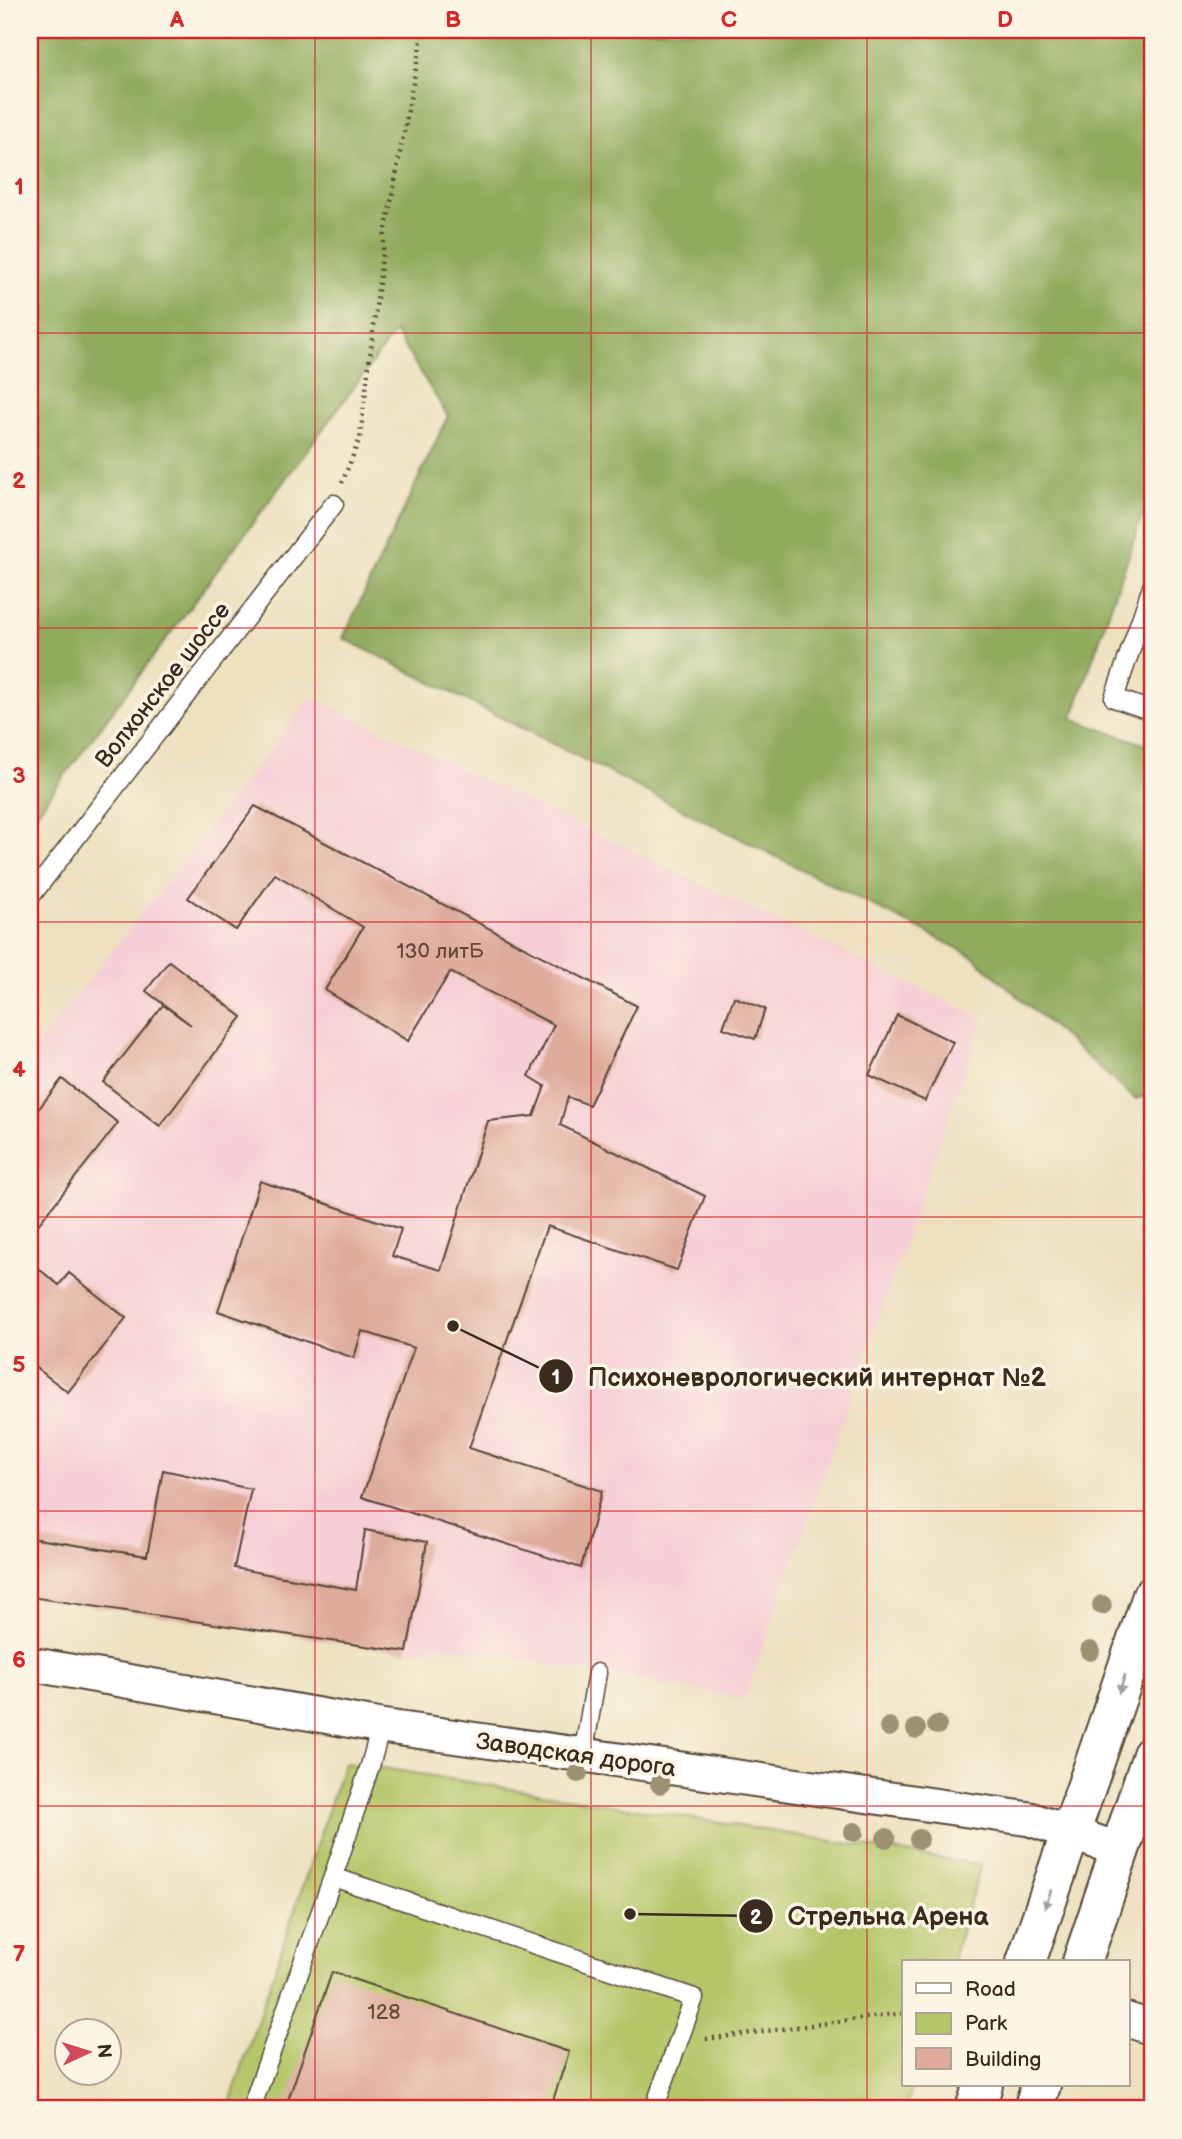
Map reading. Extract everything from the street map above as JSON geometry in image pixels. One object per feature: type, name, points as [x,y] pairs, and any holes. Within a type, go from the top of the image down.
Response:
[{"type":"main road","points":[[1027,1960],[1152,1597]]},
{"type":"main road","points":[[1083,1960],[1152,1755]]},
{"type":"main road","points":[[975,2109],[983,2086]]},
{"type":"main road","points":[[1033,2109],[1041,2086]]},
{"type":"street","name":"Заводская дорога","points":[[30,1664],[381,1726],[1030,1819],[1121,1850]]},
{"type":"street","points":[[1130,2021],[1152,2028]]},
{"type":"lane","name":"Волхонское шоссе","points":[[30,897],[334,504]]},
{"type":"lane","points":[[1152,587],[1114,698],[1152,712]]},
{"type":"lane","points":[[583,1756],[597,1673]]},
{"type":"lane","points":[[251,2109],[370,1766],[381,1726]]},
{"type":"lane","points":[[332,1877],[694,1997],[654,2109]]},
{"type":"path","points":[[334,504],[360,438],[385,234],[423,30]]},
{"type":"path","points":[[677,2042],[902,2013]]},
{"type":"shaded area","points":[[311,697],[983,1019],[745,1699],[442,1646],[406,1652],[30,1597],[30,1055]]},
{"type":"shaded area","points":[[1148,2075],[1152,2076],[1152,2109],[1136,2109]]},
{"type":"green space","points":[[30,30],[1152,30],[1152,488],[1072,719],[1152,747],[1152,1095],[1135,1099],[971,955],[343,638],[448,416],[395,332],[30,822]]},
{"type":"green space","points":[[344,1763],[981,1865],[953,1960],[902,1960],[902,2086],[913,2086],[905,2109],[228,2109]]},
{"type":"building","points":[[255,806],[637,1006],[589,1105],[568,1097],[560,1125],[705,1196],[677,1270],[547,1226],[469,1448],[602,1491],[581,1568],[362,1497],[414,1348],[362,1331],[354,1358],[218,1311],[260,1181],[401,1229],[392,1256],[441,1270],[488,1121],[534,1116],[545,1086],[529,1076],[554,1025],[450,972],[408,1041],[325,990],[363,927],[275,874],[236,930],[188,898]]},
{"type":"building","points":[[169,961],[242,1017],[160,1126],[103,1082],[163,1005],[191,1025],[146,991]]},
{"type":"building","points":[[734,997],[765,1009],[755,1039],[723,1028]]},
{"type":"building","points":[[897,1015],[953,1042],[925,1101],[869,1075]]},
{"type":"building","points":[[62,1079],[118,1123],[30,1235],[30,1120]]},
{"type":"building","points":[[30,1262],[59,1285],[69,1273],[126,1318],[68,1392],[30,1363]]},
{"type":"building","points":[[163,1470],[251,1489],[234,1568],[356,1590],[365,1530],[427,1542],[407,1652],[30,1597],[30,1538],[147,1556]]},
{"type":"building","points":[[332,1972],[569,2052],[550,2109],[285,2109]]},
{"type":"place","name":"Психоневрологический интернат №2","points":[[453,1326]]},
{"type":"place","name":"Стрельна Арена","points":[[630,1914]]}]
